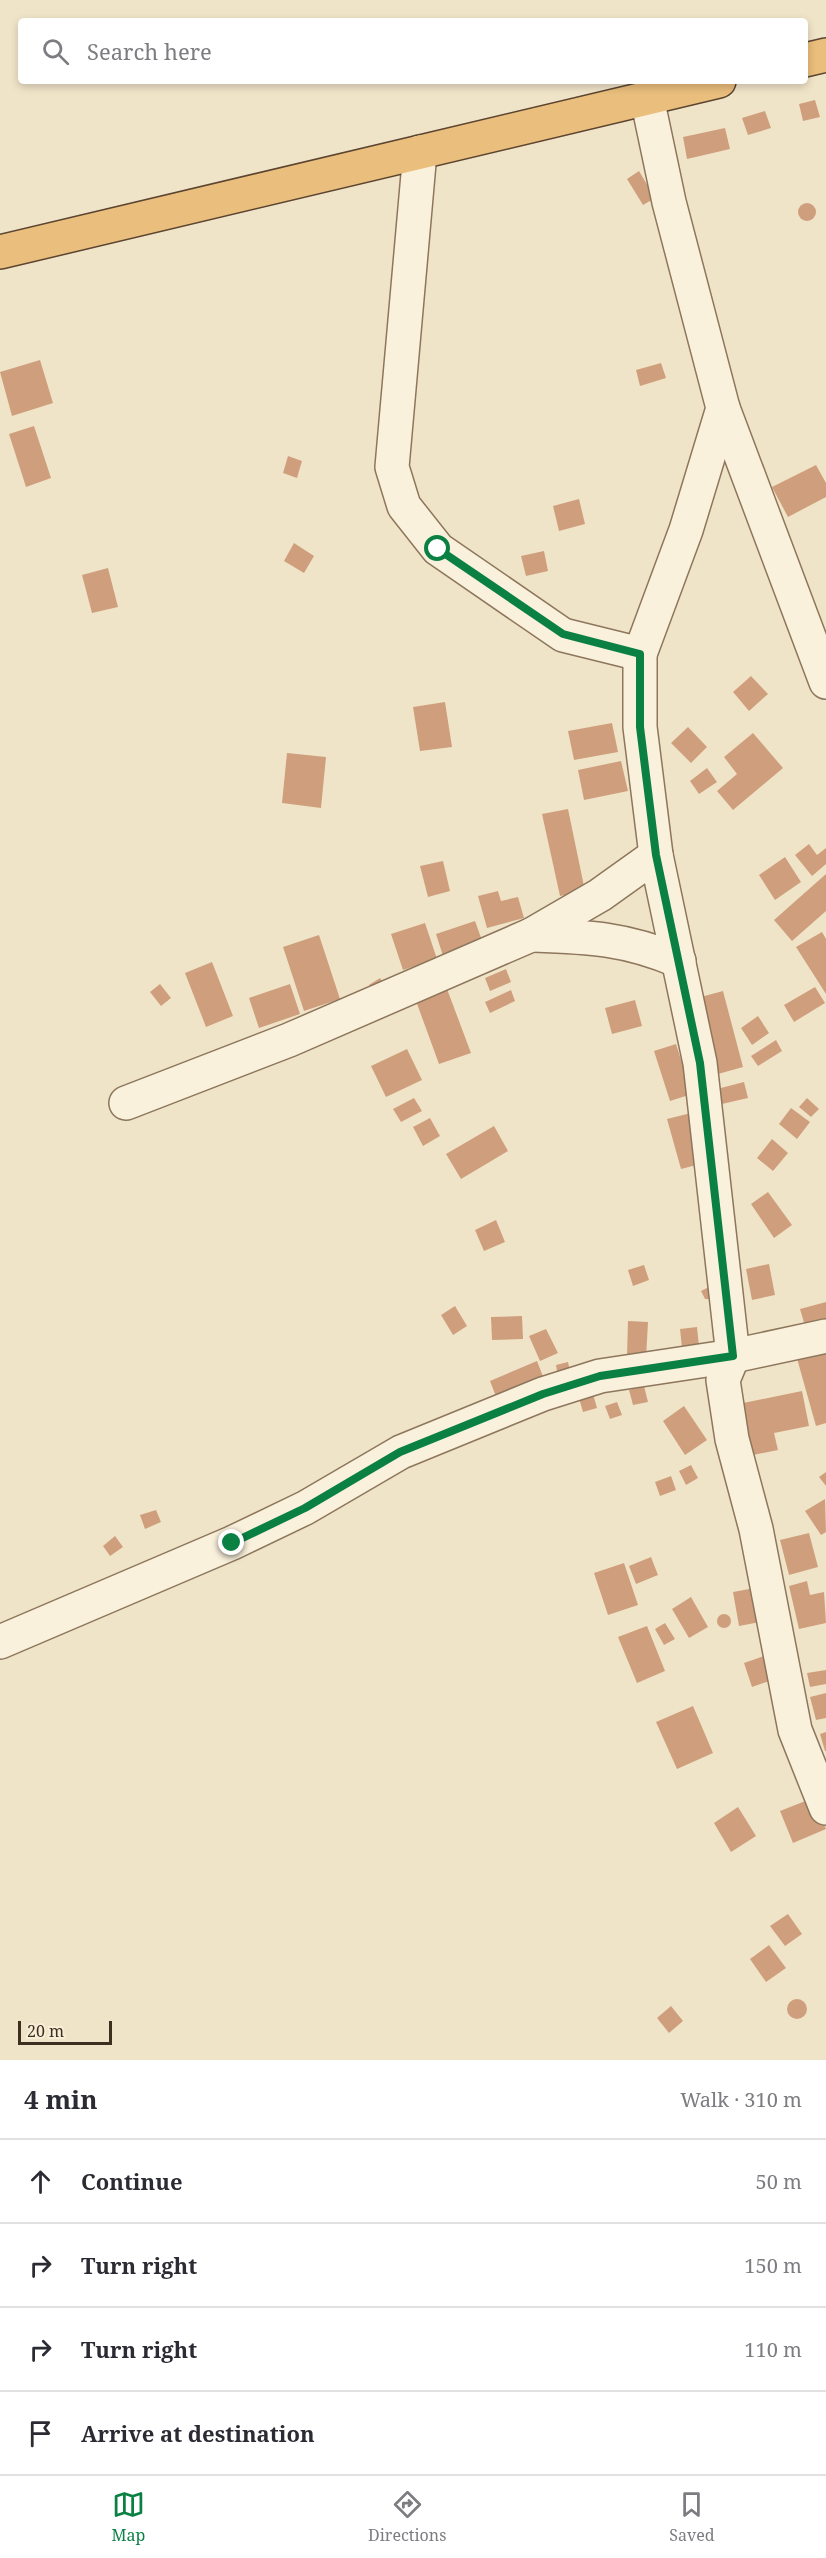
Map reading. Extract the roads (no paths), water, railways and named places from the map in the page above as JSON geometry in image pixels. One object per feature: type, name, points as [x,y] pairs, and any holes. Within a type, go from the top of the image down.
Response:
[{"type":"highway","points":[[808,59],[826,55]]},
{"type":"highway","points":[[0,252],[706,84]]},
{"type":"street","points":[[647,98],[669,202],[723,408],[826,682]]},
{"type":"street","points":[[420,152],[392,467],[404,506],[438,549],[563,634],[640,654]]},
{"type":"street","points":[[723,408],[686,530],[640,654],[640,727],[656,855],[700,1063],[733,1356],[723,1380],[732,1440],[756,1529],[795,1730],[826,1808]]},
{"type":"street","points":[[126,1103],[289,1040],[531,935],[600,896],[656,855]]},
{"type":"street","points":[[531,935],[601,938],[632,944],[679,961]]},
{"type":"street","points":[[0,1642],[232,1543],[305,1508],[400,1452],[543,1394],[600,1376],[733,1356],[826,1336]]}]
